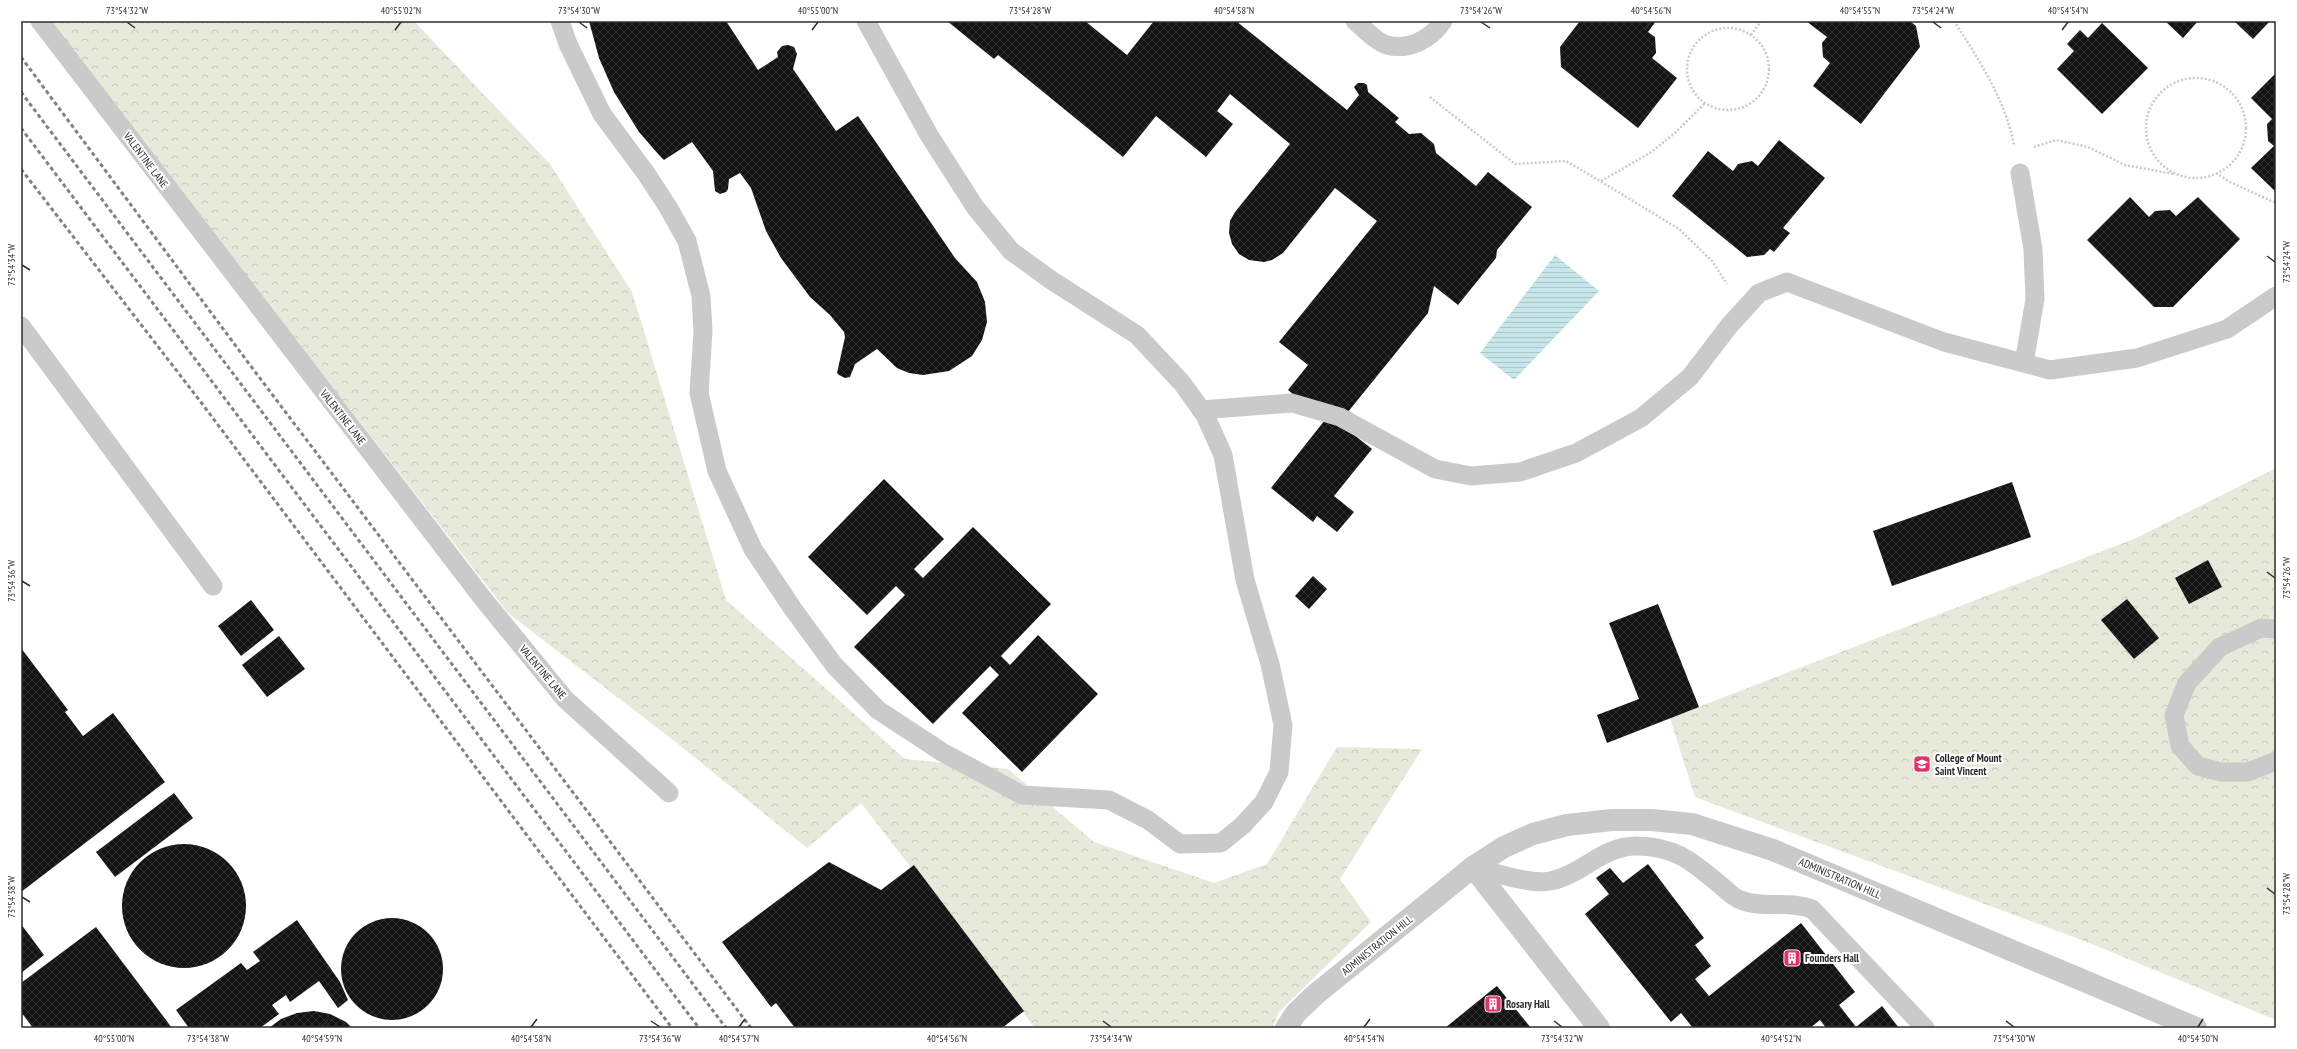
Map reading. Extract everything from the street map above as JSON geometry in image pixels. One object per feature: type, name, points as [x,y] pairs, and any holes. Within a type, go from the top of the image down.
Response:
[{"type":"street","name":"ADMINISTRATION HILL","points":[[1286,1028],[1296,1013],[1316,994],[1473,867],[1504,847],[1526,837],[1567,825],[1651,820],[1692,824],[1773,850],[2196,1028]]},
{"type":"street","points":[[1473,867],[1599,1028]]},
{"type":"lane","name":"VALENTINE LANE","points":[[40,21],[484,600],[565,699],[669,794]]},
{"type":"lane","points":[[560,21],[568,44],[602,114],[645,172],[687,241],[701,296],[703,331],[699,393],[717,471],[753,550],[793,609],[834,665],[878,710],[942,752],[1022,795],[1108,800],[1148,820],[1180,844],[1221,843],[1243,825],[1264,802],[1279,772],[1283,726],[1270,664],[1244,580],[1223,455],[1201,410],[1182,383],[1137,334],[1051,280],[1011,251],[975,207],[929,136],[866,21]]},
{"type":"lane","points":[[1355,21],[1386,45],[1404,47],[1420,42],[1436,30],[1443,21]]},
{"type":"lane","points":[[2020,173],[2033,250],[2035,299],[2024,363]]},
{"type":"lane","points":[[1201,410],[1292,403],[1340,417],[1436,469],[1472,476],[1520,472],[1576,453],[1641,418],[1690,377],[1729,326],[1759,293],[1787,282],[1944,342],[2050,370],[2137,358],[2227,329],[2276,296]]},
{"type":"lane","points":[[21,326],[213,586]]},
{"type":"lane","points":[[2276,629],[2261,628],[2220,647],[2187,683],[2174,715],[2180,746],[2198,766],[2221,772],[2248,772],[2276,761]]},
{"type":"lane","points":[[1473,867],[1536,882],[1550,881],[1565,876],[1612,849],[1636,846],[1665,850],[1688,858],[1740,900],[1754,904],[1798,904],[1812,908],[1925,1028]]},
{"type":"path","points":[[1752,35],[1761,21]]},
{"type":"path","points":[[1954,21],[1987,73],[2010,120],[2020,173]]},
{"type":"path","points":[[1730,27],[1752,35],[1764,46],[1768,60],[1769,74],[1765,87],[1756,98],[1738,108],[1717,108],[1705,103],[1695,93],[1689,81],[1687,68],[1689,55],[1696,43],[1705,34],[1717,29],[1730,27]]},
{"type":"path","points":[[2016,152],[2056,140],[2088,147],[2125,165],[2190,178],[2207,177],[2234,161],[2242,148],[2246,131],[2245,115],[2238,100],[2227,89],[2212,81],[2195,78],[2179,81],[2164,89],[2153,102],[2147,118],[2146,135],[2151,151],[2162,165],[2175,174]]},
{"type":"path","points":[[1430,97],[1515,164],[1566,161],[1679,229],[1712,261],[1727,284],[1729,326]]},
{"type":"path","points":[[1600,181],[1650,153],[1675,133],[1705,103]]},
{"type":"path","points":[[2216,173],[2230,182],[2276,203]]},
{"type":"green space","points":[[49,21],[414,21],[550,164],[632,292],[726,600],[905,759],[1008,769],[1094,842],[1214,883],[1267,864],[1337,747],[1422,749],[1340,879],[1371,922],[1278,1013],[1273,1028],[1035,1028],[861,803],[807,848],[673,740],[508,613]]},
{"type":"green space","points":[[2276,468],[2276,1020],[2082,940],[1695,797],[1670,718],[2136,538]]},
{"type":"water","points":[[1555,255],[1599,291],[1514,380],[1480,353]]},
{"type":"building","points":[[589,21],[726,21],[758,70],[778,57],[777,52],[782,46],[788,45],[794,47],[797,54],[793,69],[836,131],[858,116],[955,258],[977,282],[985,302],[987,322],[982,340],[972,356],[949,371],[923,375],[909,373],[897,368],[877,349],[855,364],[850,377],[845,378],[839,375],[837,373],[845,337],[844,332],[830,315],[810,297],[781,258],[766,231],[751,188],[740,173],[729,179],[728,189],[726,192],[720,194],[715,191],[713,171],[692,142],[664,160],[659,155],[639,132],[614,92],[599,58]]},
{"type":"building","points":[[947,21],[1085,21],[1127,55],[1154,21],[1236,21],[1347,110],[1359,95],[1354,87],[1358,83],[1364,83],[1367,85],[1368,92],[1399,118],[1395,122],[1409,134],[1421,133],[1434,144],[1436,153],[1476,186],[1488,172],[1532,207],[1497,250],[1496,258],[1458,305],[1434,286],[1428,313],[1339,423],[1372,449],[1334,496],[1354,512],[1337,532],[1317,516],[1313,522],[1271,488],[1325,420],[1288,390],[1308,365],[1279,342],[1377,221],[1335,188],[1283,253],[1272,260],[1264,262],[1249,260],[1239,254],[1232,244],[1229,233],[1230,221],[1235,212],[1290,144],[1230,94],[1217,111],[1233,124],[1206,157],[1156,116],[1123,157],[998,55],[994,59]]},
{"type":"building","points":[[1580,21],[1656,21],[1648,32],[1655,37],[1656,53],[1652,58],[1677,78],[1638,128],[1561,67],[1560,47]]},
{"type":"building","points":[[1806,21],[1910,21],[1916,26],[1920,47],[1861,124],[1813,86],[1830,63],[1823,57],[1822,43],[1827,37]]},
{"type":"building","points":[[2165,21],[2198,21],[2183,38]]},
{"type":"building","points":[[2234,21],[2270,21],[2253,39]]},
{"type":"building","points":[[2102,23],[2148,68],[2102,114],[2057,69],[2074,51],[2067,44],[2080,30],[2088,38]]},
{"type":"building","points":[[2276,73],[2276,192],[2251,168],[2274,146],[2268,141],[2267,124],[2272,119],[2251,98]]},
{"type":"building","points":[[1779,140],[1825,178],[1783,228],[1790,233],[1774,252],[1770,249],[1764,255],[1747,257],[1672,196],[1708,151],[1733,171],[1738,164],[1752,161],[1758,166]]},
{"type":"building","points":[[2130,197],[2149,217],[2155,211],[2170,210],[2176,216],[2198,197],[2240,239],[2173,307],[2154,307],[2087,240]]},
{"type":"building","points":[[884,479],[944,539],[914,569],[923,578],[973,527],[1051,604],[1001,656],[1010,665],[1038,635],[1098,694],[1022,772],[962,713],[999,675],[990,666],[933,724],[854,647],[905,595],[896,586],[867,615],[808,557]]},
{"type":"building","points":[[2012,482],[2031,537],[1892,586],[1873,531]]},
{"type":"building","points":[[2208,560],[2222,587],[2189,604],[2175,578]]},
{"type":"building","points":[[1313,576],[1327,589],[1309,609],[1295,596]]},
{"type":"building","points":[[2127,599],[2159,638],[2134,659],[2101,620]]},
{"type":"building","points":[[251,600],[274,630],[241,656],[218,626]]},
{"type":"building","points":[[1658,604],[1699,707],[1607,743],[1597,715],[1639,699],[1609,623]]},
{"type":"building","points":[[279,636],[305,669],[267,697],[242,665]]},
{"type":"building","points":[[21,648],[68,710],[65,712],[83,736],[113,713],[165,782],[21,892]]},
{"type":"building","points":[[174,793],[193,818],[115,877],[96,852]]},
{"type":"building","points":[[184,844],[196,845],[208,849],[219,854],[228,862],[236,871],[241,882],[245,894],[245,918],[241,930],[236,941],[228,950],[219,958],[208,963],[196,967],[184,968],[172,967],[160,963],[149,958],[140,950],[132,941],[127,930],[123,918],[122,906],[123,894],[127,882],[132,871],[140,862],[149,854],[160,849],[172,845]]},
{"type":"building","points":[[829,862],[881,890],[914,865],[1024,1011],[1002,1028],[795,1028],[776,1003],[771,1007],[722,942]]},
{"type":"building","points":[[1648,864],[1704,938],[1695,945],[1711,966],[1695,979],[1709,996],[1801,923],[1855,992],[1839,1005],[1856,1027],[1882,1006],[1899,1028],[1826,1028],[1820,1020],[1810,1028],[1693,1028],[1681,1013],[1671,1022],[1585,914],[1609,894],[1596,878],[1610,868],[1623,883]]},
{"type":"building","points":[[392,918],[412,921],[421,926],[435,940],[440,949],[443,969],[440,989],[435,998],[421,1012],[412,1017],[392,1020],[372,1017],[363,1012],[349,998],[344,989],[341,969],[344,949],[349,940],[363,926],[372,921]]},
{"type":"building","points":[[297,920],[340,982],[348,1000],[338,1008],[319,981],[290,1002],[286,995],[272,1005],[279,1014],[260,1028],[189,1028],[176,1010],[241,963],[247,970],[260,961],[253,952]]},
{"type":"building","points":[[21,924],[44,955],[21,973]]},
{"type":"building","points":[[96,927],[172,1028],[33,1028],[21,1012],[21,983]]},
{"type":"building","name":"Rosary Hall","points":[[1497,986],[1531,1028],[1445,1028],[1493,989]]},
{"type":"building","points":[[314,1011],[330,1014],[346,1022],[352,1028],[269,1028],[281,1019],[297,1013]]},
{"type":"railway","points":[[21,57],[250,365],[751,1028]]},
{"type":"railway","points":[[21,92],[726,1028]]},
{"type":"railway","points":[[21,128],[699,1028]]},
{"type":"railway","points":[[21,169],[200,401],[672,1028]]},
{"type":"place","name":"College of Mount Saint Vincent","points":[[1922,764]]},
{"type":"place","name":"Founders Hall","points":[[1792,958]]},
{"type":"place","name":"Rosary Hall","points":[[1493,1004]]}]
